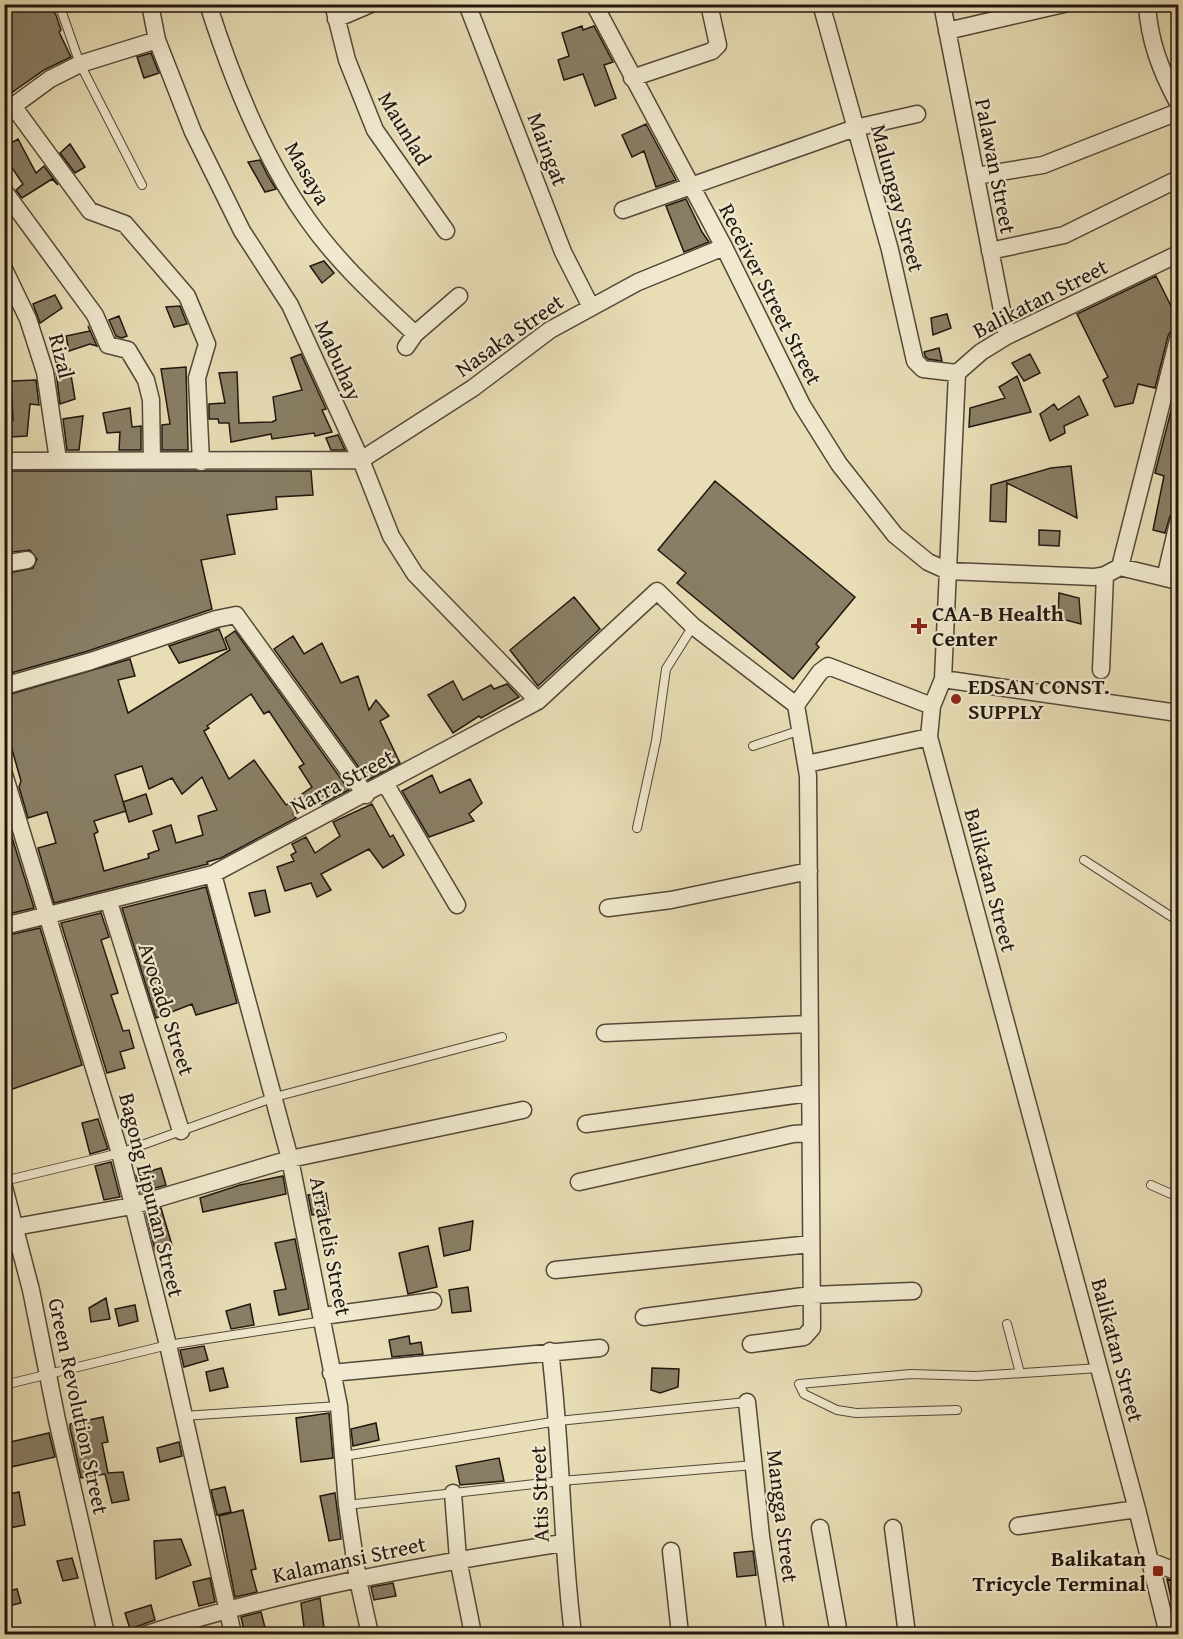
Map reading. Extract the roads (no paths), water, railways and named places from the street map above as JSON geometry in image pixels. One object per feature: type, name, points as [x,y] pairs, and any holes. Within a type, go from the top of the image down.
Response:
[{"type":"street","name":"Mabuhay","points":[[150,4],[157,40],[193,132],[242,231],[290,305],[361,460],[392,536],[415,574],[538,701]]},
{"type":"street","name":"Masaya","points":[[208,4],[243,100],[272,159],[308,220],[360,283],[411,341],[459,296]]},
{"type":"street","points":[[334,12],[371,4]]},
{"type":"street","name":"Maingat","points":[[467,4],[563,252],[591,307]]},
{"type":"street","name":"Receiver Street Street","points":[[594,4],[689,186],[724,247],[802,405],[839,464],[895,535],[928,562],[948,571]]},
{"type":"street","points":[[632,78],[712,51],[718,45],[709,4]]},
{"type":"street","name":"Malungay Street","points":[[822,4],[890,250],[915,361],[923,369],[957,373]]},
{"type":"street","name":"Palawan Street","points":[[942,4],[1007,336]]},
{"type":"street","points":[[947,31],[1064,4]]},
{"type":"street","points":[[1147,4],[1151,38],[1164,76],[1179,103]]},
{"type":"street","name":"Maunlad","points":[[334,12],[347,60],[375,130],[446,231]]},
{"type":"street","points":[[157,40],[80,64],[50,79],[9,109],[90,210],[125,224],[187,296],[207,344],[197,378],[201,462]]},
{"type":"street","points":[[976,176],[1043,165],[1179,112]]},
{"type":"street","points":[[623,210],[773,159],[855,128],[917,114]]},
{"type":"street","points":[[990,251],[1064,235],[1179,179]]},
{"type":"street","points":[[4,191],[95,315],[108,345],[129,350],[146,380],[151,400],[152,461]]},
{"type":"street","name":"Nasaka Street","points":[[361,460],[473,388],[550,330],[638,282],[724,247]]},
{"type":"street","name":"Balikatan Street","points":[[1168,1635],[1100,1368],[929,736],[932,706],[943,679],[957,373],[981,352],[1007,336],[1179,254]]},
{"type":"street","name":"Rizal","points":[[4,269],[28,319],[45,372],[57,460]]},
{"type":"street","points":[[1101,670],[1112,571],[1179,339]]},
{"type":"street","points":[[4,461],[361,460]]},
{"type":"street","points":[[948,571],[1112,571],[1172,580],[1179,523]]},
{"type":"street","points":[[4,564],[27,560]]},
{"type":"street","name":"Narra Street","points":[[4,926],[47,914],[109,902],[213,874],[366,795],[538,701],[657,591],[693,626]]},
{"type":"street","points":[[4,686],[91,661],[223,617],[236,615],[366,795]]},
{"type":"street","points":[[693,626],[796,705]]},
{"type":"street","points":[[751,1344],[804,1337],[812,1328],[807,764],[798,731],[796,705],[820,672],[828,666],[932,706]]},
{"type":"street","points":[[943,679],[1179,713]]},
{"type":"street","points":[[807,764],[929,736]]},
{"type":"street","name":"Bagong Lipunan Street","points":[[4,774],[120,1153],[168,1345],[233,1635]]},
{"type":"street","points":[[385,783],[457,905]]},
{"type":"street","points":[[608,908],[671,900],[809,871]]},
{"type":"street","name":"Arratelis Street","points":[[213,874],[290,1159],[339,1406],[347,1505],[358,1580],[370,1635]]},
{"type":"street","name":"Avocado Street","points":[[109,902],[181,1131]]},
{"type":"street","points":[[605,1033],[808,1024]]},
{"type":"street","points":[[586,1124],[809,1093]]},
{"type":"street","points":[[15,1227],[132,1206],[290,1159],[523,1110]]},
{"type":"street","points":[[579,1182],[793,1134],[810,1133]]},
{"type":"street","name":"Green Revolution Street","points":[[4,1188],[15,1227],[106,1635]]},
{"type":"street","points":[[555,1270],[811,1244]]},
{"type":"street","points":[[644,1317],[811,1295],[914,1291]]},
{"type":"street","points":[[323,1319],[432,1301]]},
{"type":"street","points":[[331,1373],[600,1348]]},
{"type":"street","name":"Atis Street","points":[[550,1352],[558,1421],[563,1543],[573,1635]]},
{"type":"street","name":"Mangga Street","points":[[747,1402],[776,1635]]},
{"type":"street","points":[[453,1493],[458,1559],[473,1635]]},
{"type":"street","points":[[1018,1526],[1137,1509]]},
{"type":"street","points":[[820,1528],[839,1635]]},
{"type":"street","points":[[893,1528],[908,1635]]},
{"type":"street","name":"Kalamansi Street","points":[[147,1635],[226,1609],[458,1559],[563,1543]]},
{"type":"street","points":[[671,1551],[680,1635]]},
{"type":"street","points":[[1150,1561],[1179,1572]]},
{"type":"lane","points":[[59,4],[80,64],[142,185]]},
{"type":"lane","points":[[637,828],[656,741],[666,669],[693,626]]},
{"type":"lane","points":[[753,746],[798,731]]},
{"type":"lane","points":[[1084,860],[1179,921]]},
{"type":"lane","points":[[4,1181],[120,1153],[275,1097],[502,1037]]},
{"type":"lane","points":[[1151,1185],[1179,1197]]},
{"type":"lane","points":[[4,1385],[48,1372],[168,1345],[323,1319]]},
{"type":"lane","points":[[1006,1324],[1020,1373]]},
{"type":"lane","points":[[957,1410],[856,1413],[837,1410],[804,1394],[799,1384],[911,1374],[976,1376],[1100,1368]]},
{"type":"lane","points":[[344,1456],[558,1421],[747,1402]]},
{"type":"lane","points":[[183,1416],[339,1406]]},
{"type":"lane","points":[[347,1505],[561,1481],[754,1465]]},
{"type":"place","name":"CAA-B Health Center","points":[[919,626]]},
{"type":"place","name":"EDSAN CONST. SUPPLY","points":[[956,699]]},
{"type":"place","name":"Balikatan Tricycle Terminal","points":[[1158,1571]]}]
